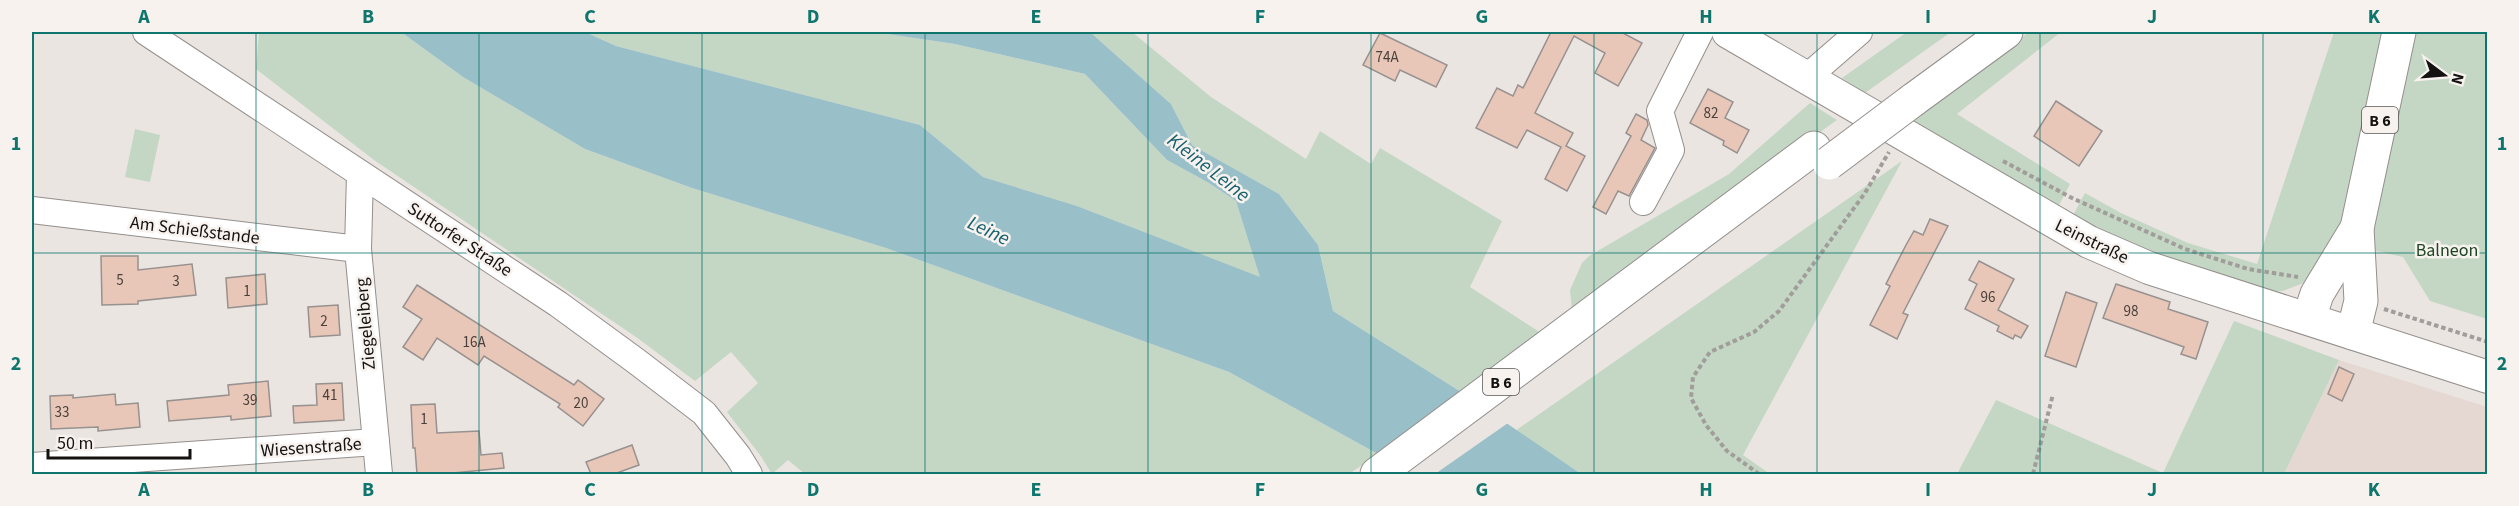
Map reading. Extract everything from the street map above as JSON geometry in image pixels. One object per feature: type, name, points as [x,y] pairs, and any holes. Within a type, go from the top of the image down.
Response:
[{"type":"highway","name":"B 6","points":[[1906,93],[1973,32]]},
{"type":"highway","name":"B 6","points":[[1408,474],[1635,295],[1906,93],[2006,32]]},
{"type":"highway","name":"B 6","points":[[2353,333],[2361,301],[2357,228],[2399,32]]},
{"type":"highway","name":"B 6","points":[[2309,318],[2321,286],[2357,228]]},
{"type":"highway","name":"B 6","points":[[1377,474],[1635,295]]},
{"type":"main road","name":"Leinstraße","points":[[1728,32],[2089,242],[2149,267],[2487,377]]},
{"type":"street","name":"Suttorfer Straße","points":[[146,32],[558,304],[704,413],[749,474]]},
{"type":"street","points":[[1643,202],[1671,150],[1660,111],[1700,32]]},
{"type":"street","points":[[1806,78],[1816,66],[1859,32]]},
{"type":"street","name":"Ziegeleiberg","points":[[360,174],[358,249],[379,474]]},
{"type":"street","name":"Am Schießstande","points":[[32,210],[358,249]]},
{"type":"street","name":"Wiesenstraße","points":[[32,466],[80,469],[376,442]]},
{"type":"path","points":[[1759,474],[1728,451],[1706,425],[1691,398],[1693,377],[1710,352],[1754,332],[1779,311],[1865,193],[1900,134]]},
{"type":"path","points":[[1999,158],[2072,198],[2185,249],[2248,269],[2291,275],[2321,286]]},
{"type":"path","points":[[2361,301],[2487,342]]},
{"type":"path","points":[[2032,474],[2053,394]]},
{"type":"shaded area","points":[[2339,360],[2487,407],[2487,474],[2284,474]]},
{"type":"green space","points":[[259,32],[401,32],[463,77],[585,149],[692,188],[886,248],[1229,372],[1378,454],[1349,474],[805,474],[788,460],[772,474],[727,412],[758,383],[731,352],[695,381],[636,337],[374,160],[256,69]]},
{"type":"green space","points":[[585,32],[874,32],[955,44],[1085,74],[1167,160],[1236,201],[1261,278],[1077,206],[983,177],[920,125],[616,46]]},
{"type":"green space","points":[[1090,32],[1132,32],[1211,97],[1306,159],[1320,131],[1371,164],[1380,148],[1502,221],[1470,287],[1541,333],[1461,392],[1333,311],[1318,245],[1279,194],[1192,145],[1171,104]]},
{"type":"green space","points":[[1907,32],[1951,32],[1865,93],[1842,78]]},
{"type":"green space","points":[[2029,32],[2061,32],[1957,114],[2070,184],[2055,213],[1907,125]]},
{"type":"green space","points":[[2334,32],[2389,32],[2347,220],[2310,279],[2283,291],[2268,292],[2201,273],[2071,219],[2085,193],[2121,213],[2188,243],[2257,264]]},
{"type":"green space","name":"Balneon","points":[[2413,32],[2487,32],[2487,319],[2430,301],[2403,257],[2367,249]]},
{"type":"green space","points":[[1810,103],[1837,120],[1572,310],[1570,290],[1582,263],[1589,256],[1729,174]]},
{"type":"green space","points":[[135,129],[160,135],[150,182],[125,177]]},
{"type":"green space","points":[[1902,161],[1743,455],[1770,474],[1581,474],[1515,431]]},
{"type":"green space","points":[[2234,321],[2339,360],[2284,474],[1957,474],[1996,400],[2163,473]]},
{"type":"water","points":[[401,32],[585,32],[616,46],[920,125],[983,177],[1077,206],[1260,277],[1236,201],[1167,160],[1085,74],[955,44],[874,32],[1090,32],[1171,104],[1192,145],[1279,194],[1318,245],[1333,311],[1461,392],[1581,474],[1403,474],[1378,454],[1229,372],[886,248],[692,188],[585,149],[463,77]]},
{"type":"pier","points":[[1465,391],[1508,423],[1435,474],[1398,474],[1374,455]]},
{"type":"building","points":[[1551,32],[1621,32],[1642,43],[1618,86],[1595,73],[1605,53],[1574,36],[1535,113],[1573,133],[1566,146],[1585,156],[1567,191],[1545,179],[1561,147],[1527,130],[1517,148],[1476,128],[1497,88],[1513,96],[1518,85],[1523,88]]},
{"type":"building","points":[[1380,33],[1447,65],[1436,87],[1400,70],[1395,81],[1363,65]]},
{"type":"building","points":[[1708,89],[1733,102],[1725,118],[1749,130],[1737,153],[1723,145],[1724,141],[1690,123]]},
{"type":"building","points":[[2056,101],[2102,131],[2079,166],[2034,136]]},
{"type":"building","points":[[1636,114],[1647,120],[1648,125],[1641,140],[1655,148],[1629,196],[1618,191],[1606,214],[1593,207],[1631,136],[1626,133]]},
{"type":"building","points":[[1930,219],[1948,226],[1903,313],[1908,315],[1897,339],[1870,325],[1890,286],[1886,284],[1906,245],[1914,231],[1923,235]]},
{"type":"building","points":[[101,256],[138,256],[138,270],[192,264],[196,295],[138,301],[138,304],[102,305]]},
{"type":"building","points":[[1979,261],[2014,279],[1998,310],[2028,326],[2021,338],[2015,335],[2013,339],[1997,331],[1999,326],[1965,309],[1977,284],[1969,280]]},
{"type":"building","points":[[265,274],[267,304],[228,308],[226,278]]},
{"type":"building","points":[[2116,284],[2170,302],[2168,309],[2208,322],[2196,359],[2181,354],[2184,347],[2103,318]]},
{"type":"building","points":[[417,285],[574,385],[578,380],[604,399],[583,426],[558,407],[560,404],[484,356],[478,365],[437,338],[423,360],[403,347],[422,319],[403,307]]},
{"type":"building","points":[[2066,292],[2097,303],[2076,367],[2045,356]]},
{"type":"building","points":[[338,305],[340,335],[310,337],[308,307]]},
{"type":"building","points":[[2339,367],[2354,374],[2342,401],[2328,394]]},
{"type":"building","points":[[268,381],[271,416],[231,420],[231,416],[169,421],[167,401],[229,395],[228,385]]},
{"type":"building","points":[[342,383],[344,420],[294,423],[293,406],[317,405],[316,384]]},
{"type":"building","points":[[115,394],[116,405],[138,403],[140,427],[98,431],[98,427],[51,429],[50,396],[73,395],[73,398]]},
{"type":"building","points":[[435,404],[437,433],[479,431],[481,455],[502,453],[504,468],[417,474],[411,405]]},
{"type":"building","points":[[632,445],[639,465],[614,474],[591,474],[586,462]]},
{"type":"water label","name":"Kleine Leine","points":[[1209,167]]},
{"type":"water label","name":"Leine","points":[[989,230]]}]
